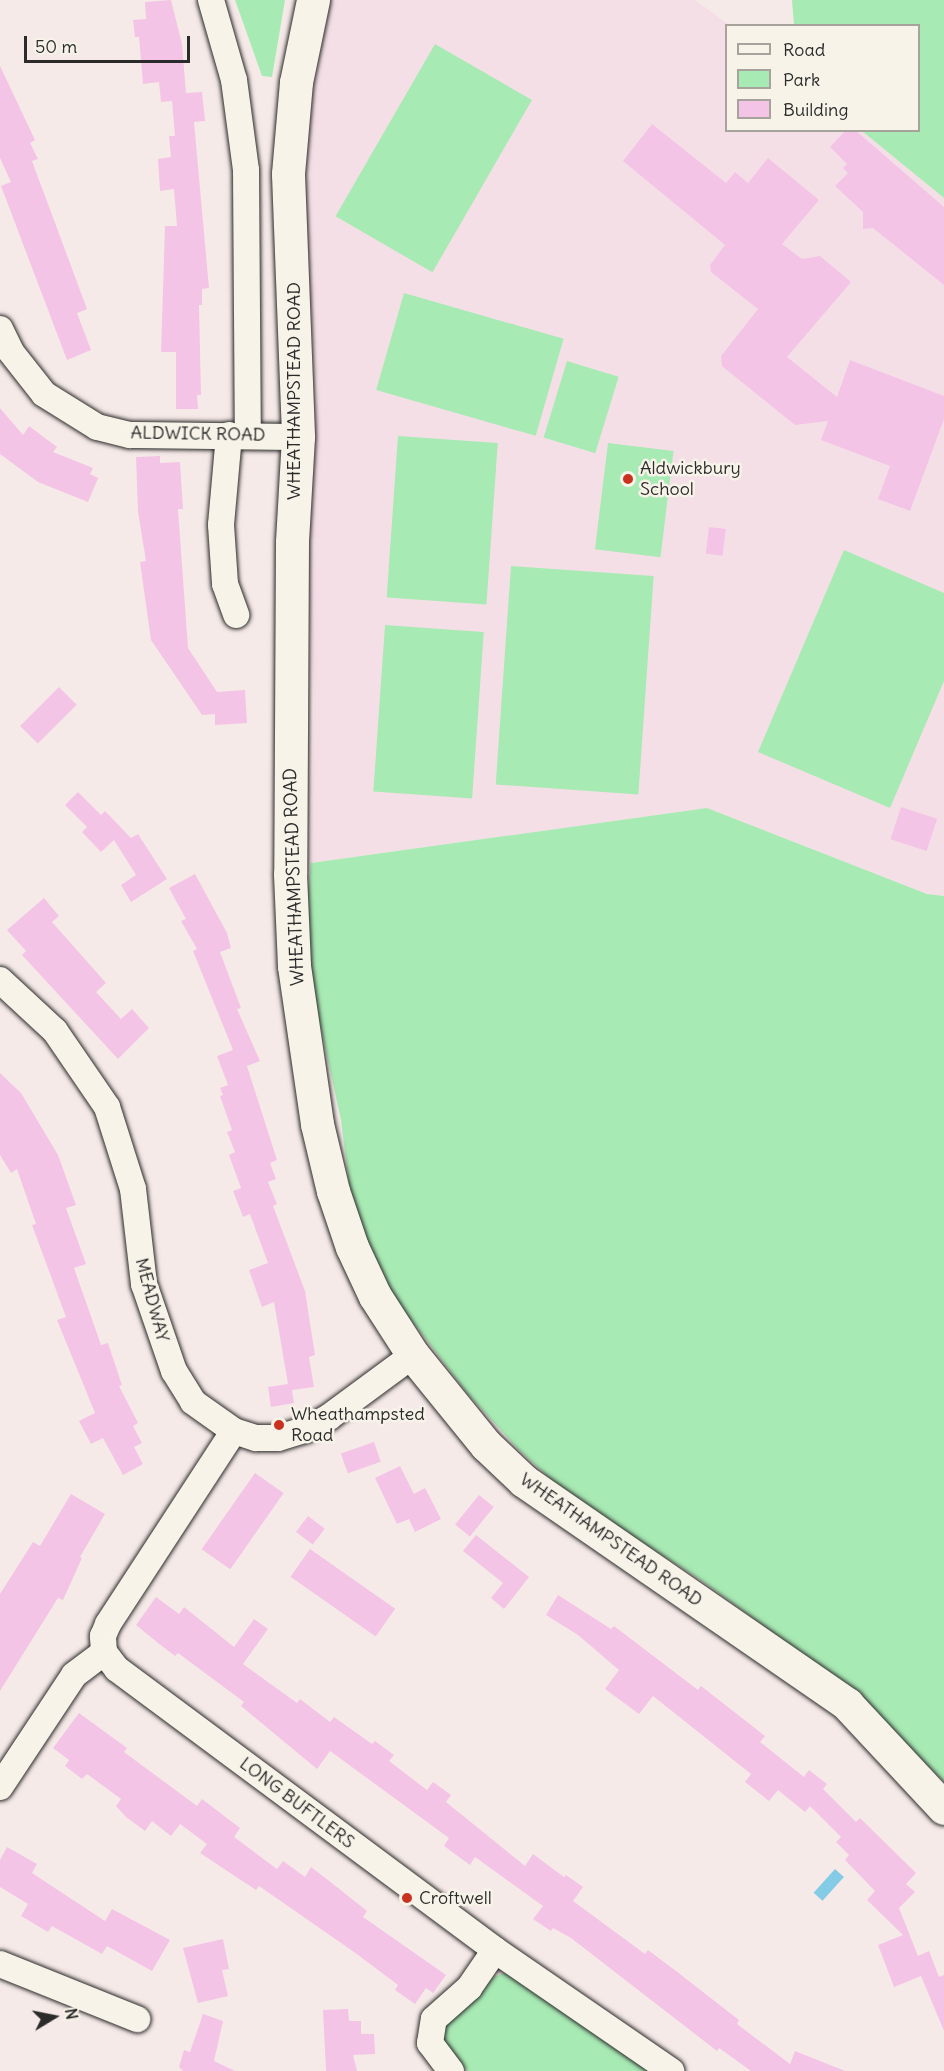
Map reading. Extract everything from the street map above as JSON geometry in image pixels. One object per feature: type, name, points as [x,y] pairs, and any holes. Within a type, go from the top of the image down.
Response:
[{"type":"street","points":[[211,0],[234,80],[245,160],[239,435],[221,525],[225,584],[236,615]]},
{"type":"street","name":"WHEATHAMPSTEAD ROAD","points":[[313,0],[296,82],[288,174],[298,436],[292,542],[291,728],[294,966],[317,1124],[333,1191],[352,1247],[375,1296],[413,1355],[486,1445],[524,1481],[847,1704],[944,1808]]},
{"type":"street","name":"ALDWICK ROAD","points":[[0,329],[11,352],[44,394],[97,427],[130,435],[298,436]]},
{"type":"street","name":"MEADWAY","points":[[0,980],[55,1031],[107,1107],[133,1189],[144,1284],[158,1332],[174,1371],[193,1402],[234,1431],[256,1438],[278,1438],[305,1430],[329,1417],[413,1355]]},
{"type":"street","points":[[0,1787],[74,1675],[104,1652],[103,1636],[108,1624],[234,1431]]},
{"type":"street","name":"LONG BUFTLERS","points":[[104,1652],[117,1669],[495,1950],[671,2071]]},
{"type":"street","points":[[451,2071],[430,2043],[434,2019],[469,1988],[495,1950]]},
{"type":"street","points":[[0,1964],[137,2019]]},
{"type":"shaded area","name":"Aldwickbury School","points":[[330,0],[695,0],[729,24],[725,24],[725,132],[863,132],[944,198],[944,896],[927,894],[707,808],[311,863],[314,702],[307,535],[318,391],[306,244],[307,126]]},
{"type":"green space","points":[[235,0],[285,0],[272,77],[262,76]]},
{"type":"green space","points":[[792,0],[944,0],[944,198],[863,132],[920,132],[920,24],[794,24]]},
{"type":"green space","points":[[435,44],[532,100],[432,272],[336,216]]},
{"type":"green space","points":[[404,293],[564,339],[536,436],[376,390]]},
{"type":"green space","points":[[567,361],[619,377],[595,453],[544,438]]},
{"type":"green space","points":[[398,436],[498,443],[486,605],[387,598]]},
{"type":"green space","points":[[608,443],[674,451],[660,557],[595,549]]},
{"type":"green space","points":[[844,550],[944,593],[944,681],[890,808],[758,752]]},
{"type":"green space","points":[[511,566],[654,576],[638,794],[496,784]]},
{"type":"green space","points":[[385,625],[484,632],[472,798],[373,792]]},
{"type":"green space","points":[[707,808],[927,894],[944,896],[944,1782],[853,1691],[698,1578],[568,1495],[518,1449],[467,1393],[387,1288],[352,1207],[341,1120],[312,987],[308,891],[311,863]]},
{"type":"green space","points":[[503,1973],[512,1973],[651,2071],[467,2071],[443,2049],[442,2029],[447,2017],[492,1978]]},
{"type":"water","points":[[835,1869],[844,1877],[823,1901],[814,1893]]},
{"type":"building","points":[[171,0],[182,44],[186,93],[202,92],[205,121],[194,122],[209,288],[202,289],[202,305],[199,305],[201,395],[197,395],[198,409],[176,409],[176,352],[161,352],[165,226],[177,226],[174,189],[160,191],[158,159],[171,157],[169,136],[175,136],[172,101],[161,102],[159,82],[143,84],[139,37],[135,37],[133,20],[146,19],[145,2]]},
{"type":"building","points":[[0,66],[35,140],[30,143],[38,159],[32,161],[87,309],[77,313],[91,350],[67,360],[1,186],[11,182],[0,158]]},
{"type":"building","points":[[652,124],[726,183],[735,172],[748,183],[768,158],[819,200],[782,244],[802,259],[820,256],[851,282],[787,357],[837,397],[850,360],[944,396],[944,419],[910,511],[878,499],[890,466],[821,440],[828,421],[795,425],[722,366],[721,356],[758,309],[711,272],[710,265],[725,245],[623,161]]},
{"type":"building","points":[[844,132],[857,132],[944,207],[944,285],[873,228],[863,229],[863,212],[835,186],[848,173],[843,168],[847,164],[830,147]]},
{"type":"building","points":[[0,408],[23,435],[29,426],[57,447],[53,452],[93,468],[90,474],[98,478],[88,502],[38,482],[0,454]]},
{"type":"building","points":[[160,456],[160,463],[180,462],[183,509],[178,509],[188,648],[217,692],[245,690],[247,723],[215,725],[215,714],[202,715],[151,640],[140,562],[146,561],[138,512],[136,457]]},
{"type":"building","points":[[709,527],[726,529],[723,556],[706,554]]},
{"type":"building","points":[[59,687],[77,705],[38,744],[20,726]]},
{"type":"building","points":[[78,792],[101,815],[105,811],[131,838],[138,834],[167,879],[131,902],[121,885],[136,875],[114,840],[101,852],[82,832],[87,827],[65,805]]},
{"type":"building","points":[[901,807],[937,819],[927,851],[890,839]]},
{"type":"building","points":[[195,874],[227,933],[231,948],[220,952],[241,1008],[237,1009],[260,1061],[247,1066],[277,1160],[270,1163],[276,1179],[268,1182],[277,1204],[273,1206],[305,1291],[315,1355],[309,1357],[314,1387],[292,1390],[294,1403],[271,1407],[268,1387],[288,1384],[274,1302],[262,1307],[249,1270],[268,1263],[250,1214],[243,1217],[233,1191],[241,1188],[229,1155],[235,1152],[227,1132],[232,1130],[220,1096],[223,1095],[220,1088],[228,1085],[217,1056],[233,1050],[193,951],[197,949],[181,921],[186,919],[169,888]]},
{"type":"building","points":[[44,898],[59,916],[52,922],[106,983],[96,992],[121,1019],[132,1009],[149,1028],[118,1059],[22,955],[26,951],[7,930]]},
{"type":"building","points":[[0,1073],[21,1093],[58,1155],[76,1205],[66,1208],[86,1264],[74,1268],[101,1345],[108,1343],[122,1385],[119,1386],[138,1423],[133,1426],[142,1443],[134,1447],[143,1464],[123,1475],[103,1438],[91,1444],[79,1421],[95,1413],[57,1320],[66,1317],[32,1225],[36,1224],[17,1169],[11,1173],[0,1155]]},
{"type":"building","points":[[374,1442],[381,1462],[348,1473],[341,1453]]},
{"type":"building","points":[[400,1466],[414,1494],[425,1488],[441,1519],[415,1532],[409,1519],[397,1524],[375,1478]]},
{"type":"building","points":[[255,1473],[284,1493],[230,1569],[202,1549]]},
{"type":"building","points":[[71,1494],[105,1514],[80,1557],[82,1558],[63,1600],[58,1598],[0,1691],[0,1594],[33,1542],[40,1546]]},
{"type":"building","points":[[479,1495],[494,1507],[470,1536],[455,1525]]},
{"type":"building","points":[[308,1516],[325,1529],[313,1545],[296,1532]]},
{"type":"building","points":[[476,1535],[529,1577],[504,1609],[491,1598],[503,1583],[463,1551]]},
{"type":"building","points":[[310,1549],[395,1609],[376,1637],[290,1577]]},
{"type":"building","points":[[558,1595],[611,1629],[614,1626],[698,1690],[701,1686],[765,1736],[760,1742],[804,1777],[809,1770],[827,1784],[823,1789],[856,1822],[860,1818],[916,1873],[906,1884],[915,1892],[899,1908],[918,1956],[929,1951],[939,1977],[944,1975],[944,2031],[921,1976],[894,1987],[878,1945],[903,1935],[867,1900],[875,1891],[845,1860],[849,1855],[836,1842],[841,1837],[810,1806],[805,1812],[778,1790],[769,1801],[745,1782],[751,1774],[653,1696],[639,1714],[605,1689],[619,1670],[578,1635],[546,1615]]},
{"type":"building","points":[[156,1597],[179,1614],[184,1607],[234,1647],[254,1619],[268,1629],[243,1664],[297,1703],[300,1699],[330,1722],[334,1717],[372,1744],[375,1741],[394,1755],[389,1761],[427,1790],[433,1782],[451,1795],[446,1802],[525,1866],[533,1854],[564,1877],[566,1875],[583,1887],[573,1901],[645,1954],[648,1950],[676,1971],[739,2020],[737,2024],[790,2064],[795,2051],[845,2071],[751,2071],[719,2048],[717,2051],[571,1938],[553,1928],[551,1931],[533,1919],[543,1906],[475,1857],[470,1865],[444,1846],[449,1838],[330,1751],[317,1769],[241,1706],[244,1702],[178,1653],[175,1656],[158,1643],[136,1625]]},
{"type":"building","points":[[79,1713],[127,1748],[124,1752],[197,1806],[202,1799],[240,1828],[234,1837],[277,1869],[283,1861],[305,1877],[311,1867],[328,1880],[367,1911],[363,1917],[446,1975],[433,1993],[426,1988],[415,2004],[395,1990],[398,1985],[354,1952],[259,1886],[256,1890],[200,1853],[207,1844],[180,1824],[171,1836],[152,1821],[145,1831],[126,1817],[116,1806],[121,1799],[87,1774],[82,1779],[65,1766],[69,1760],[53,1748]]},
{"type":"building","points":[[7,1847],[37,1864],[32,1873],[105,1921],[112,1909],[170,1940],[152,1971],[107,1946],[102,1954],[52,1926],[48,1932],[21,1916],[28,1904],[0,1887],[0,1860]]},
{"type":"building","points":[[223,1939],[229,1969],[222,1970],[228,1996],[198,2003],[183,1948]]},
{"type":"building","points":[[348,2009],[349,2021],[361,2021],[361,2034],[374,2034],[375,2054],[353,2055],[357,2071],[326,2071],[323,2010]]},
{"type":"building","points":[[203,2014],[223,2021],[214,2061],[235,2071],[183,2071],[179,2067],[184,2050],[190,2052]]},
{"type":"place","name":"Aldwickbury School","points":[[628,479]]},
{"type":"place","name":"Wheathampsted Road","points":[[279,1425]]},
{"type":"place","name":"Croftwell","points":[[407,1898]]}]
